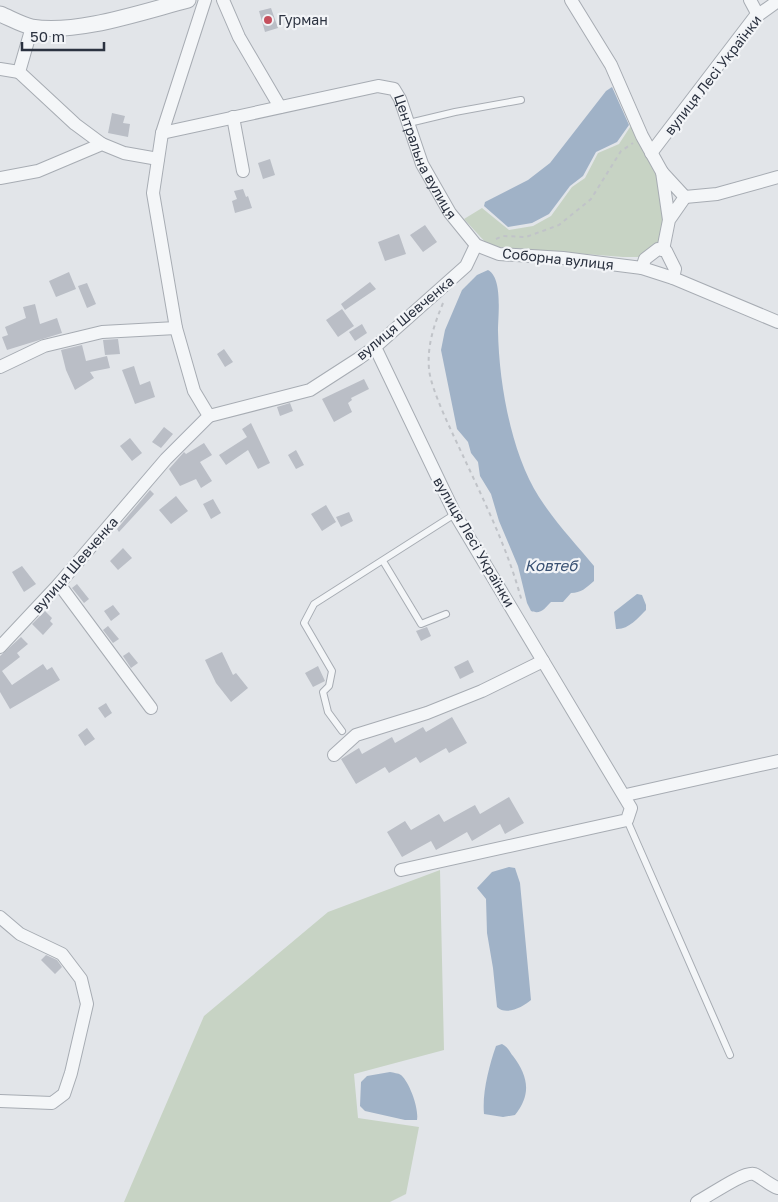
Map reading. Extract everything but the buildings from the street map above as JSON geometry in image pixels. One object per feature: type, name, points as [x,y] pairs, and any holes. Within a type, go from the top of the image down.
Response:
[{"type":"street","points":[[0,14],[32,27],[69,27],[105,21],[188,0]]},
{"type":"street","points":[[205,0],[162,132],[153,193],[176,328],[194,391],[209,416]]},
{"type":"street","points":[[223,0],[239,37],[280,107]]},
{"type":"street","points":[[571,0],[611,66],[642,136],[662,172],[685,197]]},
{"type":"street","points":[[750,0],[758,15]]},
{"type":"street","name":"вулиця Лесі Українки","points":[[652,153],[758,15],[778,1]]},
{"type":"street","points":[[19,72],[32,27]]},
{"type":"street","points":[[0,69],[19,72],[75,124],[102,144],[124,153],[158,160]]},
{"type":"street","name":"Центральна вулиця","points":[[162,132],[378,86],[394,88],[409,123],[422,164],[450,213],[481,247]]},
{"type":"street","points":[[233,117],[243,171]]},
{"type":"street","points":[[0,178],[38,171],[102,144]]},
{"type":"street","points":[[662,172],[669,220],[663,250]]},
{"type":"street","points":[[669,220],[685,197],[717,194],[778,177]]},
{"type":"street","name":"Соборна вулиця","points":[[481,247],[499,254],[562,258],[642,268],[673,278],[720,300],[778,322]]},
{"type":"street","name":"вулиця Шевченка","points":[[0,647],[59,584],[166,459],[209,416],[310,390],[375,347],[466,266],[481,247]]},
{"type":"street","points":[[642,268],[645,259],[658,249],[663,250],[666,251],[675,269],[673,278]]},
{"type":"street","points":[[0,367],[44,346],[102,332],[176,328]]},
{"type":"street","name":"вулиця Лесі Українки","points":[[375,347],[455,514],[626,795]]},
{"type":"street","points":[[59,584],[151,708]]},
{"type":"street","points":[[334,755],[356,735],[427,713],[482,691],[543,661]]},
{"type":"street","points":[[401,870],[627,820],[632,808],[626,795],[778,761]]},
{"type":"street","points":[[0,917],[20,934],[62,954],[81,980],[87,1004],[71,1073],[64,1094],[52,1103],[0,1101]]},
{"type":"street","points":[[697,1202],[745,1174],[755,1174],[765,1183],[778,1188]]},
{"type":"lane","points":[[409,123],[455,112],[521,100]]},
{"type":"lane","points":[[342,731],[324,703],[323,692],[328,686],[332,671],[304,623],[314,604],[455,514]]},
{"type":"lane","points":[[383,561],[421,624],[446,614]]},
{"type":"lane","points":[[627,820],[730,1055]]},
{"type":"path","points":[[481,247],[503,236],[526,238],[560,225],[591,199],[621,151],[642,136]]},
{"type":"path","points":[[443,303],[430,337],[429,370],[447,421],[488,510],[515,575],[524,608]]},
{"type":"green space","points":[[632,124],[658,168],[664,225],[660,244],[642,257],[498,247],[487,244],[464,219],[482,208],[509,230],[533,226],[551,216],[572,187],[585,178],[598,153],[619,144]]},
{"type":"green space","points":[[440,870],[444,1050],[354,1074],[358,1118],[419,1127],[406,1194],[390,1202],[124,1202],[204,1016],[328,912]]},
{"type":"water","points":[[612,87],[629,125],[617,142],[596,152],[583,176],[570,186],[549,214],[532,223],[508,227],[484,206],[485,202],[528,180],[550,163],[606,91]]},
{"type":"water","name":"Ковтеб","points":[[488,270],[493,274],[498,289],[501,373],[508,417],[521,460],[529,479],[545,506],[594,566],[594,581],[588,586],[581,591],[571,593],[563,602],[551,602],[538,612],[531,611],[527,603],[518,566],[499,521],[491,494],[480,476],[478,462],[471,453],[468,442],[457,429],[441,350],[445,330],[462,290],[477,275]]},
{"type":"water","points":[[637,594],[642,595],[646,610],[629,626],[616,629],[614,612]]},
{"type":"water","points":[[509,867],[515,868],[520,883],[531,1000],[519,1008],[505,1011],[497,1007],[487,933],[486,899],[477,888],[492,872]]},
{"type":"water","points":[[502,1044],[518,1063],[526,1085],[524,1100],[515,1115],[503,1117],[484,1114],[485,1089],[491,1062],[496,1046]]},
{"type":"water","points":[[390,1072],[401,1075],[408,1084],[415,1103],[417,1120],[405,1120],[365,1111],[360,1106],[361,1082],[367,1076]]},
{"type":"place","name":"Гурман","points":[[268,20]]}]
